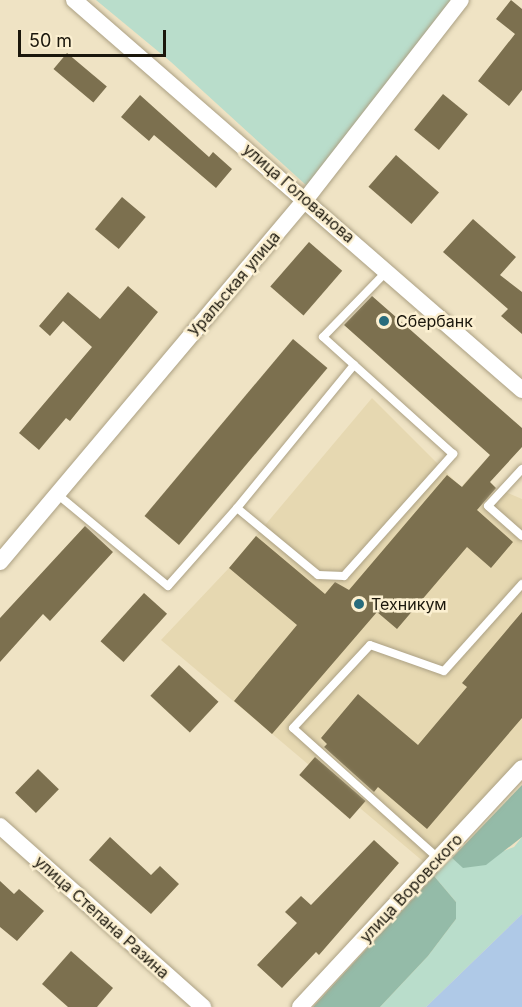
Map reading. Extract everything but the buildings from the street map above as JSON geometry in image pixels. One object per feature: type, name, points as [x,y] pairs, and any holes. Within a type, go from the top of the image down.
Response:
[{"type":"street","name":"улица Голованова","points":[[74,0],[306,199],[522,390]]},
{"type":"street","name":"Уральская улица","points":[[0,562],[306,199],[461,0]]},
{"type":"street","name":"улица Воровского","points":[[300,1007],[522,768]]},
{"type":"street","name":"улица Степана Разина","points":[[0,826],[203,1007]]},
{"type":"lane","points":[[237,508],[318,574],[344,576],[453,454],[323,337],[387,271]]},
{"type":"lane","points":[[57,494],[168,586],[237,508],[354,365]]},
{"type":"lane","points":[[522,469],[488,506],[522,536]]},
{"type":"lane","points":[[439,859],[293,728],[370,645],[444,671],[522,584]]},
{"type":"shaded area","name":"Техникум","points":[[372,398],[461,487],[476,470],[496,488],[522,499],[522,759],[425,863],[161,640],[229,568]]},
{"type":"green space","points":[[96,0],[451,0],[307,186],[171,62]]},
{"type":"green space","points":[[522,785],[522,837],[486,865],[463,868],[452,858]]},
{"type":"green space","points":[[522,837],[522,914],[426,1007],[380,1007],[428,956],[456,919],[456,902],[434,876],[452,858],[463,867],[514,847]]},
{"type":"green space","points":[[434,876],[456,902],[456,919],[428,956],[380,1007],[313,1007]]},
{"type":"water","points":[[522,914],[522,1007],[426,1007]]},
{"type":"place","name":"Сбербанк","points":[[384,321]]},
{"type":"place","name":"Техникум","points":[[359,604]]}]
